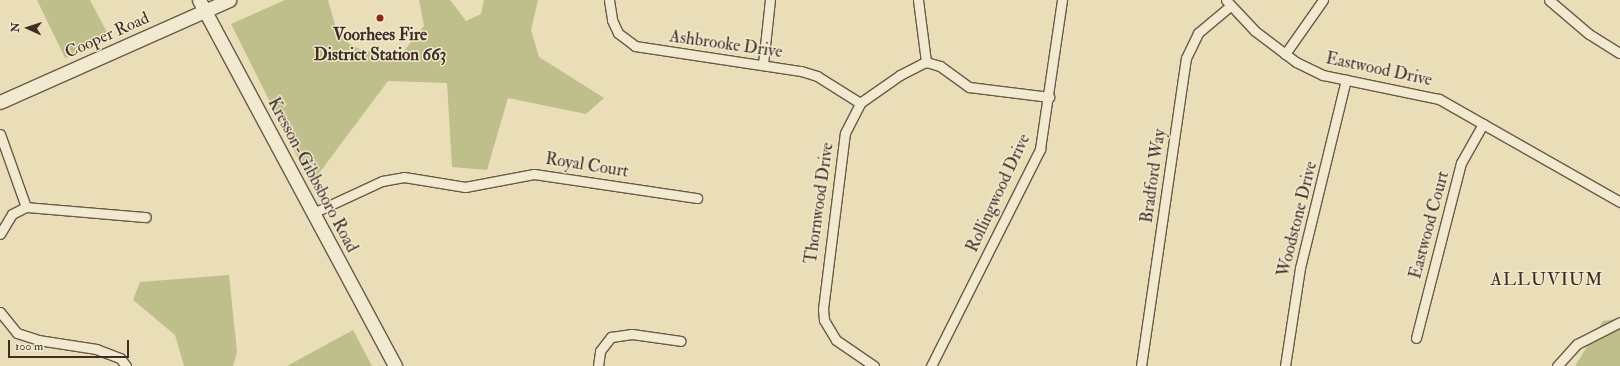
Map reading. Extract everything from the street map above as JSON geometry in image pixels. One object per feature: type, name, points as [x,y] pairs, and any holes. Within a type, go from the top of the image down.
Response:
[{"type":"street","name":"Cooper Road","points":[[0,102],[202,6],[229,0]]},
{"type":"street","name":"Ashbrooke Drive","points":[[609,0],[612,20],[618,33],[635,46],[762,64],[817,76],[860,103]]},
{"type":"street","points":[[762,64],[770,0]]},
{"type":"street","points":[[918,0],[926,62],[940,66],[969,87],[1049,97]]},
{"type":"street","name":"Rollingwood Drive","points":[[931,366],[1040,149],[1049,97],[1062,0]]},
{"type":"street","points":[[1285,54],[1322,0]]},
{"type":"street","points":[[1548,0],[1589,34],[1620,53]]},
{"type":"street","name":"Eastwood Drive","points":[[1228,3],[1285,54],[1322,74],[1346,80],[1423,94],[1483,124],[1620,202]]},
{"type":"street","name":"Bradford Way","points":[[1141,366],[1186,58],[1198,33],[1228,3]]},
{"type":"street","name":"Kresson-Gibbsboro Road","points":[[202,6],[395,366]]},
{"type":"street","name":"Thornwood Drive","points":[[874,366],[836,340],[824,320],[823,309],[845,133],[860,103],[900,75],[926,62]]},
{"type":"street","name":"Woodstone Drive","points":[[1285,366],[1300,268],[1346,80]]},
{"type":"street","name":"Eastwood Court","points":[[1416,338],[1461,163],[1483,124]]},
{"type":"street","points":[[0,134],[26,207]]},
{"type":"street","name":"Royal Court","points":[[313,214],[382,181],[404,178],[465,187],[534,174],[697,198]]},
{"type":"street","points":[[0,234],[12,214],[26,207],[146,217]]},
{"type":"street","points":[[0,312],[17,333],[38,340],[96,348],[120,358],[126,366]]},
{"type":"street","points":[[1557,366],[1577,344],[1620,322]]},
{"type":"street","points":[[598,366],[600,351],[611,337],[632,334],[681,341]]},
{"type":"green space","points":[[37,0],[90,0],[110,38],[65,58]]},
{"type":"green space","points":[[285,0],[328,0],[337,32],[348,43],[361,50],[399,57],[424,26],[419,0],[450,0],[466,21],[481,14],[484,0],[538,0],[531,30],[539,57],[604,98],[586,114],[508,98],[487,170],[452,167],[447,83],[388,81],[311,184],[231,24]]},
{"type":"green space","points":[[229,275],[237,352],[233,366],[184,366],[175,335],[133,300],[140,282]]},
{"type":"green space","points":[[1620,318],[1620,366],[1575,366],[1603,321]]},
{"type":"green space","points":[[353,330],[372,366],[287,366]]},
{"type":"place","name":"Voorhees Fire District Station 663","points":[[380,18]]},
{"type":"district","name":"ALLUVIUM","points":[[1547,280]]}]
